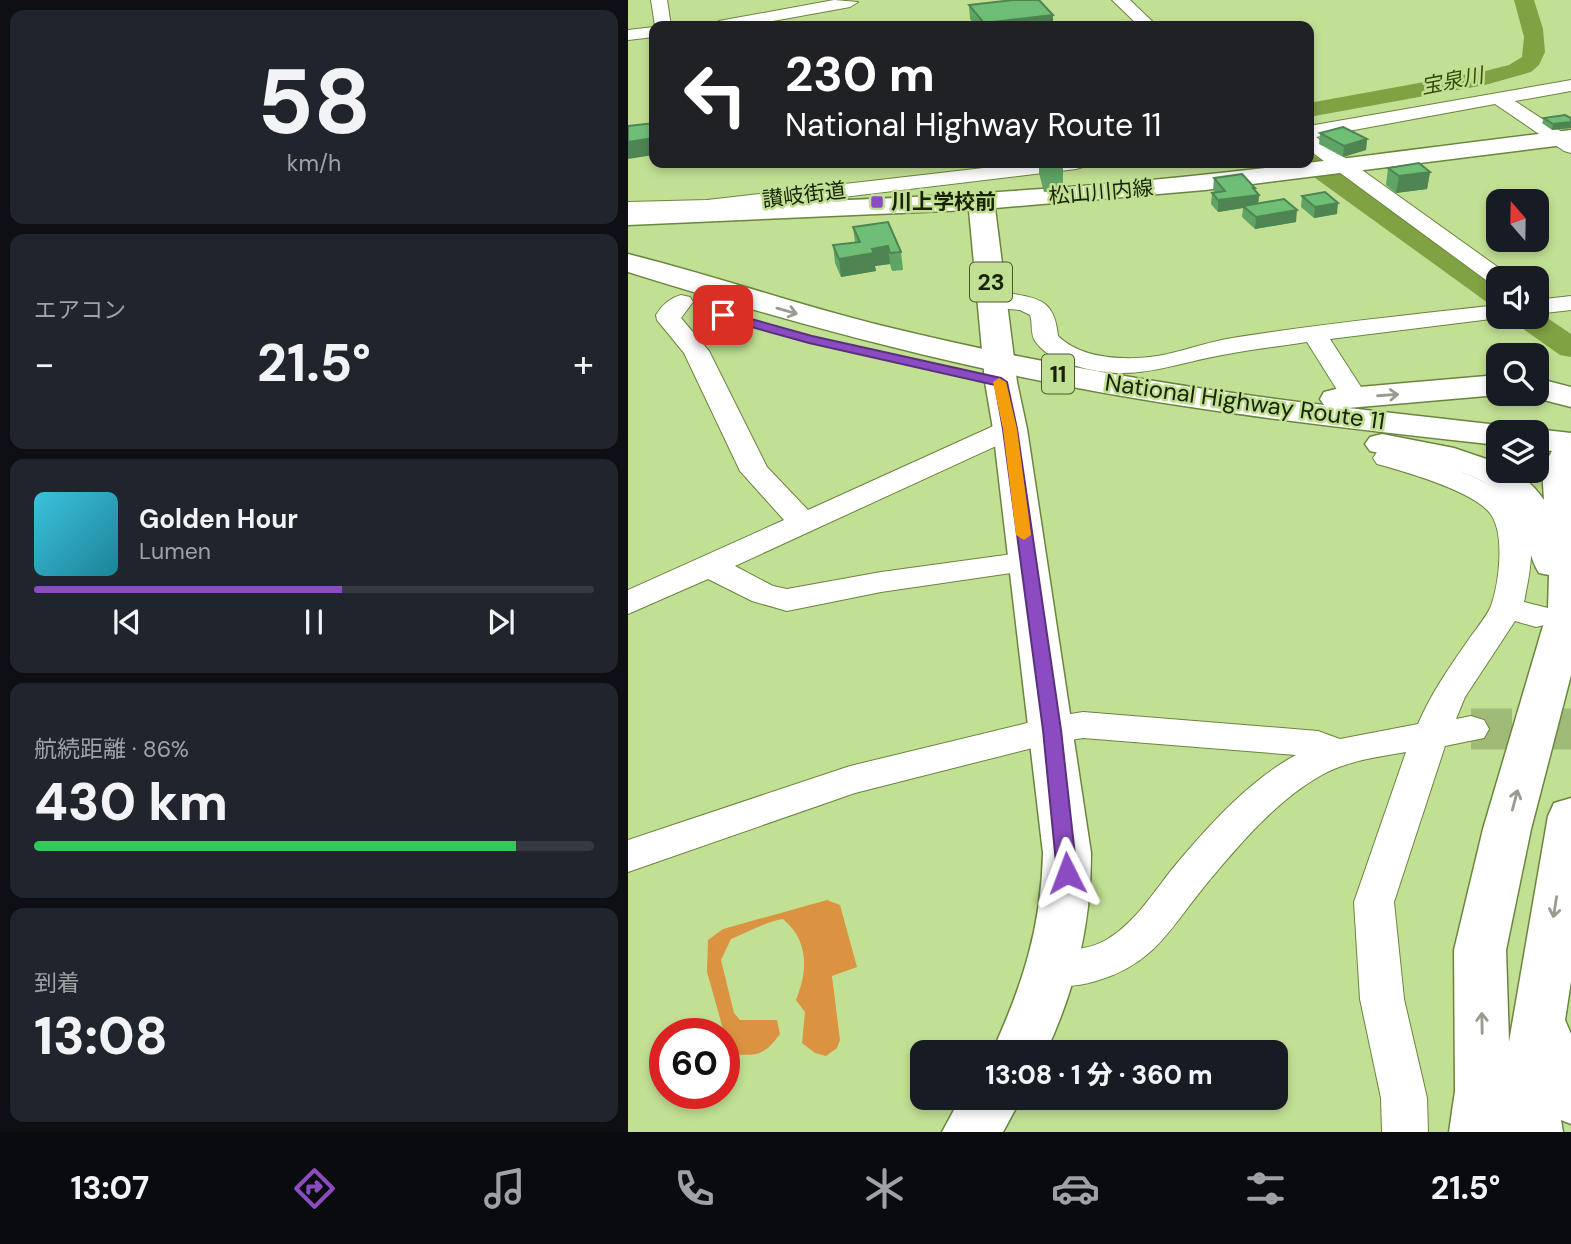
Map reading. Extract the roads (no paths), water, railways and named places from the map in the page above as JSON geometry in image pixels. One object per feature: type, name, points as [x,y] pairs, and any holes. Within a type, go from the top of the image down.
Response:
[{"type":"main road","name":"松山川内線","points":[[628,217],[971,180],[1172,186],[1567,141]]},
{"type":"main road","name":"23","points":[[971,180],[993,302],[1000,372],[1052,730],[1067,853],[1067,894],[1054,969],[1025,1040]]},
{"type":"main road","name":"National Highway Route 11","points":[[628,263],[1000,372]]},
{"type":"main road","name":"National Highway Route 11","points":[[628,285],[809,339],[1195,407],[1486,447]]},
{"type":"main road","points":[[1195,407],[1234,395],[1344,399],[1486,386]]},
{"type":"main road","points":[[1549,391],[1571,397]]},
{"type":"main road","name":"National Highway Route 11","points":[[1195,407],[1486,434]]},
{"type":"main road","points":[[1195,407],[1221,426],[1400,447],[1456,460],[1486,472],[1512,487],[1529,503],[1540,523],[1537,611],[1507,829],[1480,950],[1485,1118]]},
{"type":"main road","points":[[1537,611],[1568,569],[1566,499],[1558,451]]},
{"type":"main road","points":[[1533,1132],[1530,1105],[1539,1016],[1571,816]]},
{"type":"main road","points":[[1539,1016],[1554,1068],[1571,1098]]},
{"type":"main road","points":[[971,1132],[985,1110]]},
{"type":"street","points":[[659,0],[662,21]]},
{"type":"street","points":[[1120,0],[1143,21]]},
{"type":"street","points":[[745,21],[849,1],[861,18]]},
{"type":"street","points":[[628,35],[649,33]]},
{"type":"street","points":[[1314,131],[1571,85]]},
{"type":"street","points":[[1498,98],[1567,141]]},
{"type":"street","points":[[1314,145],[1339,166],[1486,270]]},
{"type":"street","points":[[971,180],[1045,168]]},
{"type":"street","points":[[628,209],[707,210]]},
{"type":"street","points":[[993,302],[1009,301],[1036,309],[1043,316],[1046,338],[1067,354],[1081,360],[1128,366],[1159,363],[1212,349],[1486,314]]},
{"type":"street","points":[[681,302],[671,309],[669,320],[696,351],[754,471],[802,521]]},
{"type":"street","points":[[1549,305],[1571,303]]},
{"type":"street","points":[[1315,335],[1348,387]]},
{"type":"street","points":[[628,603],[802,521],[1010,429]]},
{"type":"street","points":[[1387,458],[1464,484],[1486,494],[1502,508],[1511,523],[1516,559],[1537,611],[1448,695],[1430,737],[1374,902],[1382,999],[1404,1098],[1405,1132]]},
{"type":"street","points":[[709,566],[763,594],[787,600],[881,582],[1027,562]]},
{"type":"street","points":[[628,856],[850,780],[1052,730],[1083,725],[1319,744],[1336,754]]},
{"type":"street","points":[[1054,969],[1082,968],[1113,957],[1137,938],[1247,816],[1305,768],[1336,754],[1471,730]]},
{"type":"waterway","name":"宝泉川","points":[[1314,109],[1460,83],[1523,67],[1529,63],[1535,52],[1533,29],[1524,0]]},
{"type":"waterway","name":"宝泉川","points":[[1314,166],[1486,288]]},
{"type":"waterway","name":"宝泉川","points":[[1543,329],[1571,348]]},
{"type":"tunnel","points":[[1471,729],[1571,729]]},
{"type":"place","name":"川上学校前","points":[[877,202]]}]
